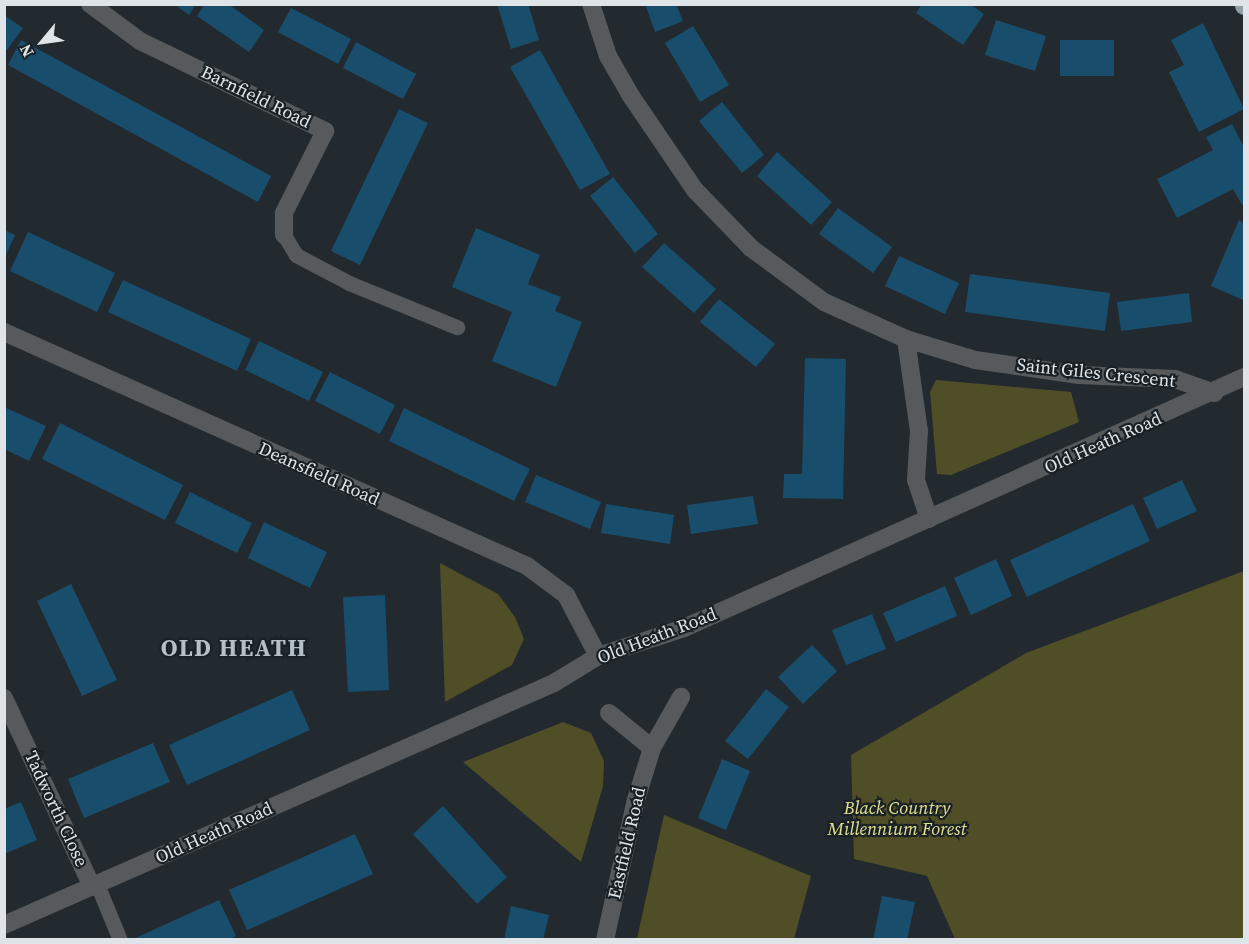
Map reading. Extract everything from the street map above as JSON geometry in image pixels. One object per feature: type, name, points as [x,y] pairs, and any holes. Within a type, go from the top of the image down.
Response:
[{"type":"street","name":"Barnfield Road","points":[[90,4],[140,41],[325,131],[284,213],[284,235]]},
{"type":"street","name":"Saint Giles Crescent","points":[[591,4],[608,56],[672,159],[719,219],[784,275],[824,302],[906,339],[975,360],[1079,375],[1175,379],[1215,393]]},
{"type":"street","name":"Deansfield Road","points":[[4,332],[527,566],[566,595],[598,656]]},
{"type":"street","points":[[906,339],[919,431],[916,480],[929,519]]},
{"type":"street","name":"Old Heath Road","points":[[4,925],[554,683],[598,656],[684,628],[1215,393],[1245,377]]},
{"type":"street","name":"Eastfield Road","points":[[605,939],[635,803],[652,748],[681,697]]},
{"type":"street","name":"Tadworth Close","points":[[4,698],[94,885]]},
{"type":"street","points":[[609,713],[652,748]]},
{"type":"lane","points":[[284,235],[296,255],[349,283],[457,327]]},
{"type":"lane","points":[[94,885],[120,939]]},
{"type":"green space","points":[[936,380],[1071,392],[1079,422],[951,475],[937,474],[930,392]]},
{"type":"green space","points":[[440,563],[498,594],[515,617],[524,639],[512,665],[445,702]]},
{"type":"green space","name":"Black Country Millennium Forest","points":[[1244,571],[1244,939],[955,939],[927,876],[854,859],[851,755],[1026,653]]},
{"type":"green space","points":[[563,722],[591,733],[604,761],[603,786],[581,862],[463,762]]},
{"type":"green space","points":[[664,815],[811,876],[794,939],[637,939]]},
{"type":"building","points":[[174,4],[196,4],[189,15]]},
{"type":"building","points":[[205,4],[228,4],[264,30],[249,52],[197,16]]},
{"type":"building","points":[[497,4],[528,4],[539,40],[511,49]]},
{"type":"building","points":[[645,4],[676,4],[683,21],[655,32]]},
{"type":"building","points":[[922,4],[970,4],[984,14],[963,45],[916,13]]},
{"type":"building","points":[[291,8],[351,39],[338,64],[278,32]]},
{"type":"building","points":[[4,15],[23,28],[4,54]]},
{"type":"building","points":[[996,20],[1046,36],[1035,71],[985,55]]},
{"type":"building","points":[[1203,23],[1244,109],[1199,132],[1169,72],[1184,65],[1171,40]]},
{"type":"building","points":[[693,26],[729,85],[700,102],[665,43]]},
{"type":"building","points":[[21,40],[271,176],[258,202],[8,65]]},
{"type":"building","points":[[1060,40],[1114,40],[1114,76],[1060,76]]},
{"type":"building","points":[[356,42],[416,74],[403,99],[343,68]]},
{"type":"building","points":[[540,50],[610,174],[580,190],[510,67]]},
{"type":"building","points":[[722,102],[764,155],[742,173],[699,121]]},
{"type":"building","points":[[399,109],[428,123],[360,265],[331,251]]},
{"type":"building","points":[[1232,124],[1244,147],[1244,204],[1242,205],[1233,189],[1177,218],[1157,179],[1213,150],[1206,137]]},
{"type":"building","points":[[777,152],[832,202],[811,225],[757,176]]},
{"type":"building","points":[[613,177],[658,234],[635,253],[590,196]]},
{"type":"building","points":[[838,208],[892,247],[873,273],[819,234]]},
{"type":"building","points":[[1239,220],[1244,223],[1243,300],[1211,286]]},
{"type":"building","points":[[476,228],[540,255],[528,284],[561,297],[555,311],[582,322],[556,387],[492,361],[512,312],[452,287]]},
{"type":"building","points":[[4,230],[15,235],[4,259]]},
{"type":"building","points":[[28,232],[115,273],[97,312],[10,271]]},
{"type":"building","points":[[664,243],[716,289],[694,313],[642,267]]},
{"type":"building","points":[[899,256],[959,283],[945,314],[885,286]]},
{"type":"building","points":[[970,274],[1110,293],[1105,331],[965,312]]},
{"type":"building","points":[[123,280],[251,339],[237,371],[108,312]]},
{"type":"building","points":[[1189,293],[1192,322],[1121,331],[1117,302]]},
{"type":"building","points":[[719,299],[775,344],[756,367],[700,322]]},
{"type":"building","points":[[259,341],[323,372],[309,401],[245,370]]},
{"type":"building","points":[[805,358],[846,359],[843,499],[783,498],[784,474],[802,474]]},
{"type":"building","points":[[330,372],[395,405],[380,434],[315,401]]},
{"type":"building","points":[[4,407],[46,426],[29,461],[4,449]]},
{"type":"building","points":[[404,408],[530,469],[514,501],[389,441]]},
{"type":"building","points":[[60,423],[183,485],[165,520],[42,459]]},
{"type":"building","points":[[536,475],[601,502],[590,529],[525,502]]},
{"type":"building","points":[[1182,480],[1197,511],[1157,529],[1143,498]]},
{"type":"building","points":[[190,492],[252,523],[237,553],[175,523]]},
{"type":"building","points":[[753,496],[758,524],[691,534],[687,505]]},
{"type":"building","points":[[606,504],[674,515],[670,544],[601,533]]},
{"type":"building","points":[[1133,504],[1150,541],[1027,597],[1010,560]]},
{"type":"building","points":[[264,522],[327,552],[310,588],[248,558]]},
{"type":"building","points":[[996,559],[1012,596],[971,615],[954,578]]},
{"type":"building","points":[[71,584],[117,680],[82,696],[37,601]]},
{"type":"building","points":[[945,586],[957,616],[896,642],[883,613]]},
{"type":"building","points":[[385,595],[389,690],[348,692],[343,597]]},
{"type":"building","points":[[872,614],[886,649],[846,665],[832,630]]},
{"type":"building","points":[[812,645],[837,671],[803,704],[778,677]]},
{"type":"building","points":[[766,689],[789,707],[748,759],[725,741]]},
{"type":"building","points":[[292,690],[310,730],[187,785],[169,745]]},
{"type":"building","points":[[153,743],[170,782],[84,818],[68,779]]},
{"type":"building","points":[[722,759],[750,771],[726,830],[698,818]]},
{"type":"building","points":[[21,802],[37,840],[4,854],[4,809]]},
{"type":"building","points":[[443,806],[507,877],[477,904],[413,834]]},
{"type":"building","points":[[355,834],[373,874],[247,930],[229,890]]},
{"type":"building","points":[[882,896],[915,902],[907,940],[873,940]]},
{"type":"building","points":[[219,900],[236,936],[229,940],[131,940]]},
{"type":"building","points":[[511,906],[549,915],[543,940],[504,940]]},
{"type":"district","name":"OLD HEATH","points":[[234,648]]}]
